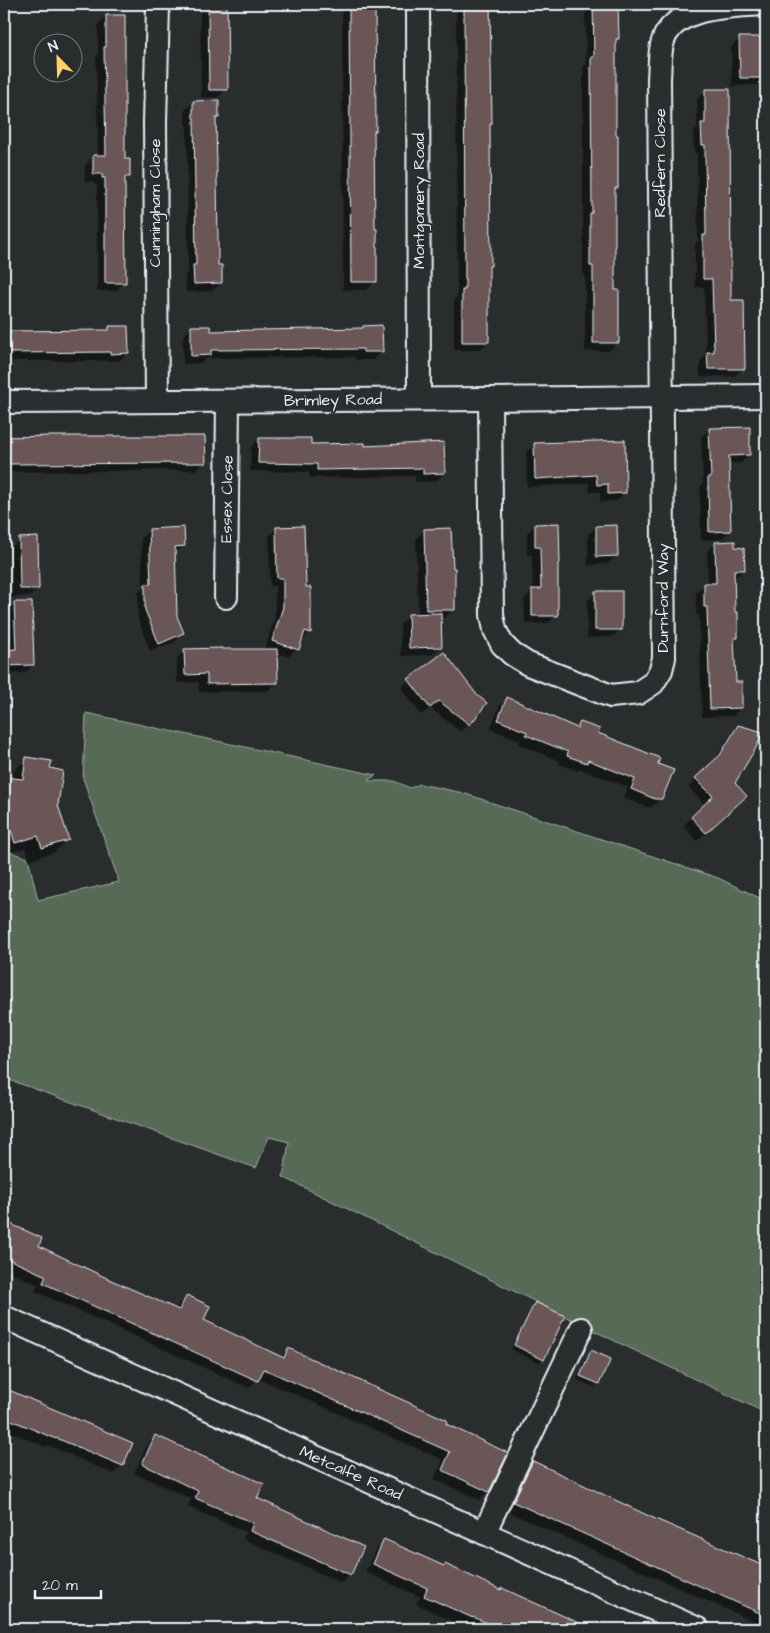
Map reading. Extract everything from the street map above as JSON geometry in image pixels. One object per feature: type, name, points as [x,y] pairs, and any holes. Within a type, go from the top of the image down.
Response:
[{"type":"street","name":"Montgomery Road","points":[[418,4],[419,399]]},
{"type":"street","name":"Redfern Close","points":[[662,397],[659,79],[663,40],[670,29],[681,18],[702,11],[762,4]]},
{"type":"street","name":"Cunningham Close","points":[[157,401],[155,122],[158,6]]},
{"type":"street","name":"Brimley Road","points":[[4,402],[766,396]]},
{"type":"street","name":"Durnford Way","points":[[490,399],[492,615],[495,630],[502,644],[528,664],[611,696],[638,693],[653,682],[661,670],[664,658],[662,397]]},
{"type":"street","name":"Essex Close","points":[[226,597],[228,401]]},
{"type":"street","name":"Metcalfe Road","points":[[4,1317],[698,1629]]},
{"type":"street","points":[[484,1533],[580,1329]]},
{"type":"green space","points":[[86,713],[376,775],[367,781],[394,781],[410,788],[420,784],[463,793],[718,878],[766,901],[766,1413],[619,1343],[283,1177],[289,1142],[269,1137],[256,1168],[4,1078],[4,850],[28,858],[38,900],[119,882],[83,778]]},
{"type":"building","points":[[208,4],[227,4],[228,90],[209,90]]},
{"type":"building","points":[[349,4],[375,4],[376,131],[374,131],[377,282],[351,282]]},
{"type":"building","points":[[464,4],[490,4],[492,124],[490,124],[491,266],[489,266],[489,342],[462,342],[462,290],[465,290]]},
{"type":"building","points":[[593,4],[618,4],[619,39],[616,39],[616,135],[618,135],[618,188],[615,188],[615,290],[619,290],[619,343],[593,343],[593,266],[590,266],[590,213],[592,213],[591,57],[594,57]]},
{"type":"building","points":[[106,15],[125,15],[125,159],[130,159],[130,177],[125,177],[126,283],[105,283],[105,178],[102,178],[102,174],[93,174],[93,155],[106,155],[104,47],[106,47]]},
{"type":"building","points":[[739,37],[766,37],[766,78],[740,78]]},
{"type":"building","points":[[705,89],[730,89],[731,300],[744,300],[745,369],[708,369],[707,352],[714,352],[712,279],[703,279],[703,235],[706,235],[705,145],[702,145],[701,123],[705,123]]},
{"type":"building","points":[[219,100],[219,118],[216,118],[218,265],[222,265],[222,283],[194,284],[193,265],[196,265],[193,101]]},
{"type":"building","points":[[382,325],[383,352],[363,352],[363,349],[211,350],[211,355],[191,356],[191,326],[210,326],[211,331],[363,328],[363,326]]},
{"type":"building","points":[[109,326],[128,326],[129,353],[10,353],[9,331],[109,330]]},
{"type":"building","points":[[750,427],[750,455],[729,456],[731,531],[709,532],[708,477],[711,477],[709,428]]},
{"type":"building","points":[[205,436],[206,463],[4,464],[4,437]]},
{"type":"building","points":[[259,438],[311,438],[311,444],[365,443],[365,446],[444,442],[445,473],[423,474],[423,468],[317,470],[317,464],[258,463]]},
{"type":"building","points":[[625,440],[626,493],[608,494],[608,484],[597,485],[596,475],[535,479],[534,443]]},
{"type":"building","points":[[559,523],[558,616],[532,616],[532,589],[541,589],[540,547],[535,547],[535,524]]},
{"type":"building","points":[[617,525],[618,556],[596,557],[596,526]]},
{"type":"building","points":[[304,526],[306,587],[311,587],[311,633],[305,631],[299,650],[272,641],[283,607],[283,578],[277,578],[276,527]]},
{"type":"building","points":[[184,527],[185,546],[175,547],[177,616],[184,633],[159,644],[145,610],[145,584],[151,584],[149,529]]},
{"type":"building","points":[[451,528],[453,568],[455,568],[455,610],[426,610],[424,529]]},
{"type":"building","points":[[38,537],[39,589],[20,589],[19,538]]},
{"type":"building","points":[[735,541],[735,547],[744,548],[745,570],[734,570],[735,612],[738,612],[738,638],[734,638],[736,682],[742,682],[742,708],[710,709],[707,607],[704,607],[704,583],[716,583],[715,542]]},
{"type":"building","points":[[595,591],[622,591],[622,630],[595,630]]},
{"type":"building","points":[[14,602],[32,602],[34,665],[4,666],[4,650],[16,649]]},
{"type":"building","points":[[441,613],[442,647],[409,648],[408,614]]},
{"type":"building","points":[[184,649],[277,649],[278,683],[207,684],[207,674],[185,675]]},
{"type":"building","points":[[444,652],[477,695],[487,703],[470,725],[439,701],[430,708],[408,679]]},
{"type":"building","points":[[507,697],[577,728],[580,722],[600,729],[598,733],[660,758],[658,764],[674,770],[662,799],[655,799],[631,789],[635,779],[588,760],[587,763],[567,756],[568,752],[526,735],[527,732],[498,720]]},
{"type":"building","points":[[738,725],[763,732],[735,783],[747,796],[706,833],[691,817],[713,796],[695,778],[720,755]]},
{"type":"building","points":[[26,757],[52,761],[50,768],[63,771],[58,805],[69,840],[42,848],[38,836],[15,843],[8,821],[4,822],[4,777],[23,779]]},
{"type":"building","points":[[4,1221],[42,1238],[39,1246],[179,1310],[187,1295],[210,1306],[204,1320],[284,1358],[288,1348],[447,1420],[446,1424],[508,1453],[489,1492],[442,1470],[450,1452],[264,1369],[258,1381],[43,1283],[46,1276],[4,1257]]},
{"type":"building","points":[[535,1302],[565,1316],[544,1360],[514,1345]]},
{"type":"building","points":[[591,1350],[611,1359],[599,1384],[580,1376]]},
{"type":"building","points":[[4,1388],[133,1443],[123,1466],[4,1417]]},
{"type":"building","points":[[155,1435],[264,1484],[257,1498],[364,1547],[351,1575],[250,1531],[253,1523],[195,1498],[198,1491],[142,1464]]},
{"type":"building","points":[[533,1461],[651,1517],[766,1567],[766,1603],[762,1614],[513,1502]]},
{"type":"building","points":[[384,1539],[501,1590],[502,1588],[592,1629],[501,1629],[473,1618],[424,1596],[427,1588],[373,1564]]}]
